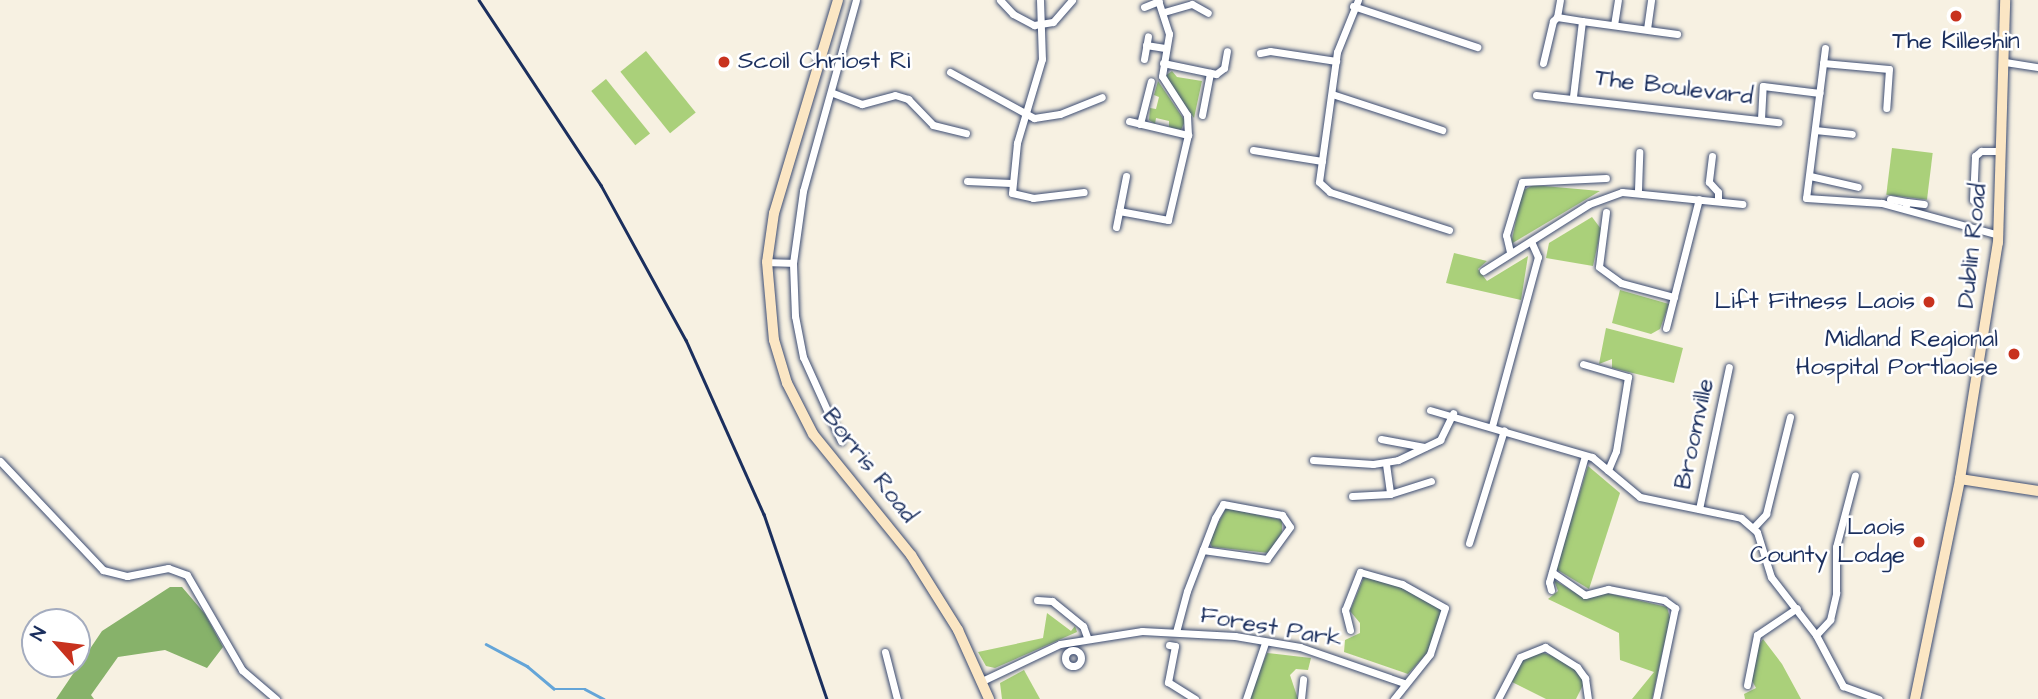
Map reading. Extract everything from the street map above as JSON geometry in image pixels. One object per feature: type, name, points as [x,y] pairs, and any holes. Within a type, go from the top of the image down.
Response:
[{"type":"street","name":"Borris Road","points":[[838,0],[783,182],[767,262],[775,340],[801,413],[828,455],[911,555],[958,630],[989,699]]},
{"type":"street","points":[[841,441],[803,357],[795,316],[793,263],[803,191],[833,93],[856,0]]},
{"type":"street","points":[[1000,0],[1022,20],[1043,24],[1059,18],[1072,0]]},
{"type":"street","points":[[1040,0],[1043,24],[1039,80],[1017,143],[1011,183],[1016,197],[1084,192]]},
{"type":"street","points":[[1543,64],[1560,0]]},
{"type":"street","points":[[1614,24],[1618,0]]},
{"type":"street","points":[[1647,29],[1651,0]]},
{"type":"street","name":"Dublin Road","points":[[1915,699],[1959,479],[1999,234],[2006,0]]},
{"type":"street","points":[[1119,211],[1168,220],[1190,122],[1162,76],[1169,34],[1164,12],[1158,1],[1144,7]]},
{"type":"street","points":[[1449,230],[1326,190],[1319,182],[1336,61],[1355,3],[1478,47]]},
{"type":"street","points":[[1164,12],[1192,5],[1208,13]]},
{"type":"street","points":[[1557,17],[1676,34]]},
{"type":"street","points":[[1573,96],[1582,21]]},
{"type":"street","points":[[1144,60],[1147,41],[1165,48]]},
{"type":"street","points":[[1825,48],[1806,198],[1924,204]]},
{"type":"street","points":[[1163,63],[1210,73],[1222,71],[1227,51]]},
{"type":"street","points":[[1260,53],[1270,51],[1336,61]]},
{"type":"street","points":[[2005,62],[2038,67]]},
{"type":"street","points":[[1823,63],[1889,69],[1886,108]]},
{"type":"street","points":[[950,72],[1027,116],[1060,114],[1102,97]]},
{"type":"street","points":[[1202,115],[1210,73]]},
{"type":"street","points":[[1140,124],[1151,81]]},
{"type":"street","name":"The Boulevard","points":[[1536,95],[1573,96],[1761,119],[1763,86],[1820,93]]},
{"type":"street","points":[[833,93],[862,104],[895,95],[908,99],[933,125],[966,133]]},
{"type":"street","points":[[1332,94],[1442,130]]},
{"type":"street","points":[[1761,119],[1778,122]]},
{"type":"street","points":[[1129,121],[1188,135]]},
{"type":"street","points":[[1815,130],[1852,134]]},
{"type":"street","points":[[1253,150],[1322,161]]},
{"type":"street","points":[[1973,200],[1975,156],[1982,151],[2001,151]]},
{"type":"street","points":[[1637,190],[1639,152]]},
{"type":"street","points":[[1712,156],[1709,182],[1718,192],[1718,201]]},
{"type":"street","points":[[1116,227],[1126,176]]},
{"type":"street","points":[[1810,176],[1858,187]]},
{"type":"street","points":[[1510,251],[1506,235],[1522,182],[1606,178]]},
{"type":"street","points":[[967,181],[1011,183]]},
{"type":"street","points":[[1483,271],[1510,251],[1531,241],[1589,204],[1637,190],[1742,204]]},
{"type":"street","points":[[1666,328],[1699,199]]},
{"type":"street","points":[[1890,199],[1999,234]]},
{"type":"street","points":[[1606,212],[1599,267],[1621,284],[1674,297]]},
{"type":"street","points":[[1492,426],[1538,257],[1531,241]]},
{"type":"street","points":[[767,262],[793,263]]},
{"type":"street","points":[[1583,364],[1628,377],[1616,451],[1608,470]]},
{"type":"street","name":"Broomville","points":[[1699,509],[1729,367]]},
{"type":"street","name":"Broomville","points":[[1430,410],[1453,414],[1585,456],[1608,470],[1634,495],[1741,518],[1754,527]]},
{"type":"street","points":[[1313,460],[1386,464],[1446,435],[1453,414]]},
{"type":"street","points":[[1790,417],[1766,514],[1754,527],[1771,577],[1816,635],[1843,686],[1879,699]]},
{"type":"street","points":[[1469,543],[1504,430]]},
{"type":"street","points":[[1381,439],[1424,447]]},
{"type":"street","points":[[1551,590],[1552,572],[1585,456]]},
{"type":"street","points":[[0,461],[103,570],[127,576],[168,568],[187,575],[242,670],[276,699]]},
{"type":"street","points":[[1386,464],[1390,494]]},
{"type":"street","points":[[1816,635],[1830,620],[1836,593],[1836,547],[1855,475]]},
{"type":"street","points":[[1959,479],[2038,491]]},
{"type":"street","points":[[1352,496],[1390,494],[1431,481]]},
{"type":"street","points":[[1176,632],[1203,550],[1223,504],[1282,515],[1290,527],[1267,559],[1203,550]]},
{"type":"street","points":[[1350,630],[1345,610],[1360,572],[1402,584],[1445,608],[1430,654],[1404,683],[1394,699]]},
{"type":"street","points":[[1552,572],[1585,595],[1608,589],[1664,600],[1675,608],[1656,699]]},
{"type":"street","points":[[1037,600],[1052,601],[1083,626],[1087,636]]},
{"type":"street","points":[[1747,685],[1757,635],[1797,608]]},
{"type":"street","name":"Forest Park","points":[[982,681],[1087,636],[1176,632],[1326,654],[1404,683]]},
{"type":"street","points":[[1069,642],[1072,651]]},
{"type":"street","points":[[1246,699],[1265,643]]},
{"type":"street","points":[[1169,645],[1175,646],[1168,682],[1195,699]]},
{"type":"street","points":[[1498,699],[1520,657],[1545,647],[1577,667],[1585,678],[1588,699]]},
{"type":"street","points":[[886,652],[897,699]]},
{"type":"street","points":[[1301,699],[1303,679]]},
{"type":"green space","points":[[646,51],[696,112],[670,133],[620,72]]},
{"type":"green space","points":[[1172,71],[1177,77],[1202,81],[1194,118],[1165,76]]},
{"type":"green space","points":[[606,79],[650,133],[635,145],[591,91]]},
{"type":"green space","points":[[1158,81],[1185,121],[1181,130],[1169,127],[1169,121],[1156,118],[1155,124],[1149,120],[1150,108],[1156,109],[1159,97],[1154,95]]},
{"type":"green space","points":[[1892,148],[1933,153],[1927,200],[1886,195]]},
{"type":"green space","points":[[1533,185],[1600,191],[1511,244],[1522,191]]},
{"type":"green space","points":[[1592,217],[1601,229],[1593,266],[1546,258],[1549,243]]},
{"type":"green space","points":[[1454,253],[1487,261],[1478,269],[1487,281],[1528,256],[1521,300],[1446,283]]},
{"type":"green space","points":[[1620,290],[1669,304],[1660,329],[1651,334],[1612,323]]},
{"type":"green space","points":[[1606,328],[1683,348],[1674,383],[1612,368],[1612,359],[1599,364]]},
{"type":"green space","points":[[1588,466],[1620,493],[1589,589],[1556,569]]},
{"type":"green space","points":[[1226,508],[1282,520],[1282,532],[1269,553],[1212,547],[1209,541]]},
{"type":"green space","points":[[1364,577],[1401,587],[1443,609],[1427,653],[1408,674],[1344,652],[1345,640],[1360,633],[1360,623],[1350,611]]},
{"type":"green space","points":[[1554,580],[1586,599],[1607,593],[1667,607],[1670,618],[1652,699],[1632,699],[1654,672],[1620,660],[1619,633],[1548,599],[1558,591]]},
{"type":"green space","points":[[170,587],[182,587],[205,614],[223,647],[207,668],[165,650],[118,657],[91,695],[94,699],[56,699],[70,678],[91,678],[91,647],[102,631]]},
{"type":"green space","points":[[1047,613],[1071,631],[1075,626],[1077,632],[995,668],[986,666],[978,652],[1043,638]]},
{"type":"green space","points":[[1763,639],[1782,664],[1801,699],[1745,699],[1744,694],[1756,688],[1750,677],[1755,650]]},
{"type":"green space","points":[[1540,652],[1564,659],[1582,676],[1584,683],[1576,699],[1546,699],[1512,682],[1523,659]]},
{"type":"green space","points":[[1267,653],[1311,658],[1308,670],[1296,669],[1290,675],[1298,699],[1249,699]]},
{"type":"green space","points":[[1024,670],[1040,699],[1002,699],[1000,683]]},
{"type":"waterway","points":[[486,644],[527,666],[554,689],[585,689],[604,699]]},
{"type":"railway","points":[[479,0],[601,185],[686,340],[764,514],[827,699]]},
{"type":"place","name":"The Killeshin","points":[[1956,16]]},
{"type":"place","name":"Scoil Chriost Ri","points":[[724,62]]},
{"type":"place","name":"Lift Fitness Laois","points":[[1929,302]]},
{"type":"place","name":"Midland Regional Hospital Portlaoise","points":[[2014,354]]},
{"type":"place","name":"Laois County Lodge","points":[[1919,542]]}]
